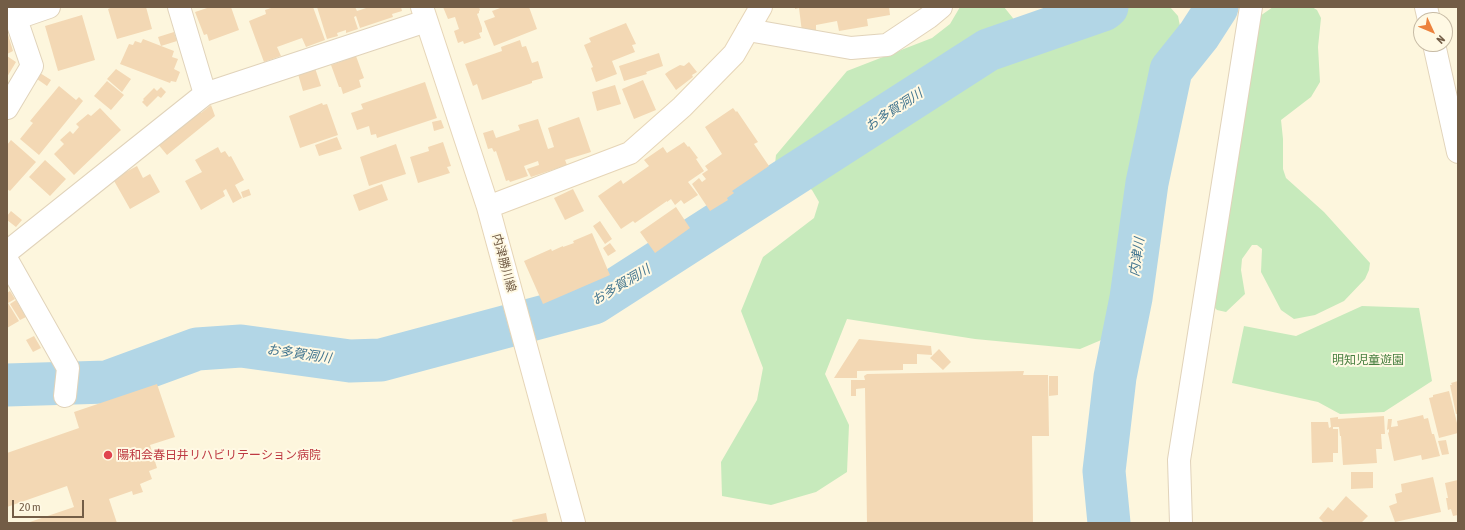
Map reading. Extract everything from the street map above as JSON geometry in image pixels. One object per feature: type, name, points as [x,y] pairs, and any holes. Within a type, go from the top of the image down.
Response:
[{"type":"street","points":[[7,108],[32,66],[14,13],[49,7]]},
{"type":"street","points":[[180,7],[205,94]]},
{"type":"street","points":[[488,207],[630,153],[682,107],[734,54],[761,7]]},
{"type":"street","points":[[748,30],[851,48],[887,45],[929,17],[941,7]]},
{"type":"street","points":[[1181,523],[1179,460],[1251,7]]},
{"type":"street","points":[[7,252],[205,94],[424,14]]},
{"type":"street","name":"内津勝川線","points":[[424,14],[488,207],[574,523]]},
{"type":"street","points":[[1436,52],[1458,152]]},
{"type":"street","points":[[7,260],[68,368],[64,396]]},
{"type":"green space","points":[[960,7],[1004,7],[1037,48],[1127,7],[1170,7],[1178,16],[1182,36],[1146,132],[1119,304],[1106,338],[1080,349],[975,339],[847,319],[825,374],[849,425],[847,472],[816,492],[771,505],[722,496],[721,462],[757,400],[763,368],[741,311],[763,257],[814,218],[819,202],[812,190],[798,179],[774,173],[776,155],[847,71],[932,38],[950,24]]},
{"type":"green space","points":[[1273,7],[1312,7],[1317,10],[1321,18],[1318,47],[1320,82],[1311,97],[1281,120],[1283,139],[1283,169],[1286,178],[1324,212],[1370,263],[1365,279],[1344,301],[1315,315],[1294,319],[1281,310],[1261,272],[1262,249],[1257,245],[1252,245],[1242,259],[1241,270],[1245,294],[1226,312],[1217,310],[1209,302],[1260,16]]},
{"type":"green space","name":"明知児童遊園","points":[[1362,306],[1419,308],[1432,381],[1384,412],[1340,414],[1318,402],[1232,383],[1244,326],[1296,336]]},
{"type":"building","points":[[113,7],[146,7],[152,29],[117,39],[108,9]]},
{"type":"building","points":[[210,7],[231,7],[239,30],[209,41],[207,34],[204,35],[195,12]]},
{"type":"building","points":[[274,7],[313,7],[325,40],[306,47],[302,38],[277,47],[281,56],[264,62],[249,21],[266,14],[265,10]]},
{"type":"building","points":[[317,7],[355,7],[357,11],[369,7],[401,7],[402,11],[392,14],[393,17],[360,28],[356,16],[354,17],[358,29],[346,33],[346,30],[337,33],[338,36],[327,39]]},
{"type":"building","points":[[443,7],[479,7],[480,10],[477,14],[482,28],[482,32],[479,33],[481,38],[464,44],[463,41],[458,43],[454,31],[459,29],[455,17],[448,19]]},
{"type":"building","points":[[503,7],[529,7],[537,29],[494,46],[484,21],[495,17],[492,11]]},
{"type":"building","points":[[795,7],[889,7],[890,15],[867,19],[868,26],[839,31],[837,21],[816,25],[816,30],[802,32],[799,8],[795,9]]},
{"type":"building","points":[[82,15],[95,60],[58,71],[45,26]]},
{"type":"building","points":[[626,23],[636,44],[632,45],[635,52],[612,61],[617,74],[596,82],[591,68],[593,67],[584,45],[591,42],[589,38]]},
{"type":"building","points":[[7,31],[13,51],[7,54]]},
{"type":"building","points":[[174,32],[177,41],[161,46],[158,37]]},
{"type":"building","points":[[143,39],[174,51],[172,57],[178,59],[174,69],[180,72],[176,82],[171,81],[170,83],[120,64],[129,44],[133,45],[135,41],[141,43]]},
{"type":"building","points":[[520,40],[522,47],[526,46],[532,63],[538,61],[543,78],[482,100],[477,84],[473,86],[465,64],[502,51],[501,47]]},
{"type":"building","points":[[659,53],[663,66],[646,72],[647,74],[624,81],[619,66]]},
{"type":"building","points":[[7,56],[16,62],[7,77]]},
{"type":"building","points":[[356,56],[364,78],[359,80],[361,87],[343,94],[331,65]]},
{"type":"building","points":[[689,62],[697,72],[676,90],[665,74],[680,65],[684,66]]},
{"type":"building","points":[[315,68],[321,86],[303,91],[298,74]]},
{"type":"building","points":[[116,69],[131,79],[122,92],[107,79]]},
{"type":"building","points":[[40,73],[51,80],[47,86],[37,79]]},
{"type":"building","points":[[643,80],[656,110],[634,119],[622,89]]},
{"type":"building","points":[[107,81],[124,95],[111,110],[94,96]]},
{"type":"building","points":[[425,82],[437,118],[377,138],[376,134],[371,135],[369,126],[357,130],[351,113],[363,109],[361,104]]},
{"type":"building","points":[[615,85],[621,104],[597,111],[592,92]]},
{"type":"building","points":[[59,86],[76,100],[79,97],[83,101],[39,155],[20,139],[33,123],[30,121]]},
{"type":"building","points":[[161,87],[166,92],[161,98],[158,96],[147,107],[142,102],[144,100],[143,99],[154,88],[157,91]]},
{"type":"building","points":[[322,103],[323,105],[327,104],[338,135],[300,148],[289,116]]},
{"type":"building","points":[[211,105],[215,116],[167,155],[157,143],[198,109],[201,113]]},
{"type":"building","points":[[100,108],[121,130],[74,175],[54,154],[64,144],[60,140],[70,131],[73,134],[79,127],[76,124],[88,114],[91,116]]},
{"type":"building","points":[[733,108],[736,112],[737,111],[758,142],[754,144],[769,166],[732,191],[734,193],[727,198],[728,200],[710,211],[692,184],[699,178],[702,182],[706,179],[702,174],[708,170],[705,166],[722,154],[705,127]]},
{"type":"building","points":[[579,117],[591,152],[565,160],[567,165],[531,177],[527,169],[539,165],[538,161],[524,166],[528,176],[510,182],[509,180],[506,181],[496,151],[494,152],[492,148],[488,149],[483,133],[493,130],[496,138],[520,130],[518,125],[538,119],[548,149],[554,147],[548,128]]},
{"type":"building","points":[[441,120],[444,128],[434,131],[432,122]]},
{"type":"building","points":[[337,137],[342,149],[319,156],[315,145]]},
{"type":"building","points":[[11,140],[36,162],[10,191],[7,189],[7,145]]},
{"type":"building","points":[[443,142],[451,166],[447,167],[450,173],[418,183],[410,157],[429,151],[428,147]]},
{"type":"building","points":[[684,142],[698,158],[696,159],[704,171],[688,182],[698,195],[684,204],[681,200],[675,205],[671,199],[635,223],[633,221],[621,229],[598,196],[621,180],[623,184],[649,166],[644,160],[663,147],[667,153]]},
{"type":"building","points":[[396,144],[406,174],[369,186],[360,157]]},
{"type":"building","points":[[218,147],[221,153],[225,151],[229,157],[231,156],[244,180],[235,185],[242,198],[233,203],[226,189],[223,191],[225,196],[201,210],[185,181],[202,172],[195,160]]},
{"type":"building","points":[[45,160],[66,179],[50,196],[29,177]]},
{"type":"building","points":[[137,166],[143,178],[150,174],[160,192],[130,209],[113,179]]},
{"type":"building","points":[[382,184],[388,200],[359,211],[353,195]]},
{"type":"building","points":[[249,189],[251,195],[243,198],[241,192]]},
{"type":"building","points":[[573,189],[584,211],[565,220],[554,198]]},
{"type":"building","points":[[676,207],[690,228],[655,253],[640,232]]},
{"type":"building","points":[[11,211],[22,220],[16,227],[7,220],[7,216]]},
{"type":"building","points":[[600,221],[612,239],[605,244],[593,226]]},
{"type":"building","points":[[592,233],[610,275],[543,304],[524,261],[551,249],[552,251],[574,243],[573,241]]},
{"type":"building","points":[[610,243],[616,251],[608,256],[603,248]]},
{"type":"building","points":[[10,291],[15,299],[8,303],[19,321],[7,328],[7,293]]},
{"type":"building","points":[[16,300],[26,317],[20,320],[10,304]]},
{"type":"building","points":[[34,336],[41,348],[33,352],[26,340]]},
{"type":"building","points":[[859,339],[931,346],[932,355],[917,354],[917,364],[903,364],[903,370],[857,371],[857,378],[834,378]]},
{"type":"building","points":[[939,349],[951,362],[943,370],[930,358]]},
{"type":"building","points":[[1024,371],[1023,375],[1048,375],[1049,436],[1032,436],[1033,523],[867,523],[865,388],[856,389],[856,396],[851,396],[851,380],[865,380],[864,376],[867,374]]},
{"type":"building","points":[[1049,376],[1058,376],[1058,395],[1049,396]]},
{"type":"building","points":[[1458,381],[1458,414],[1456,414],[1450,385],[1452,385],[1451,383]]},
{"type":"building","points":[[157,384],[175,437],[150,445],[157,468],[149,471],[152,479],[140,484],[143,492],[133,495],[132,491],[109,499],[117,523],[27,523],[74,507],[67,486],[7,507],[7,453],[79,428],[74,412]]},
{"type":"building","points":[[1449,391],[1458,427],[1458,433],[1439,438],[1429,398],[1433,397],[1433,395]]},
{"type":"building","points":[[1423,415],[1424,419],[1428,418],[1440,456],[1422,460],[1421,455],[1394,461],[1388,433],[1389,429],[1387,430],[1388,419],[1392,419],[1391,427],[1398,426],[1397,421]]},
{"type":"building","points":[[1384,416],[1385,434],[1381,434],[1382,449],[1376,449],[1377,463],[1343,465],[1339,427],[1333,427],[1333,429],[1338,429],[1338,453],[1333,453],[1333,462],[1312,463],[1311,422],[1328,422],[1329,428],[1331,427],[1330,418],[1338,417],[1338,419]]},
{"type":"building","points":[[1446,440],[1449,454],[1442,455],[1438,441]]},
{"type":"building","points":[[1351,472],[1373,472],[1373,488],[1351,489]]},
{"type":"building","points":[[1433,477],[1441,512],[1395,522],[1389,506],[1397,503],[1395,494],[1402,492],[1401,484]]},
{"type":"building","points":[[1458,480],[1458,515],[1453,516],[1451,509],[1448,510],[1446,498],[1448,498],[1445,483]]},
{"type":"building","points":[[1346,496],[1368,516],[1361,523],[1322,523],[1323,522],[1319,518],[1328,507],[1333,511]]},
{"type":"building","points":[[546,513],[548,523],[513,523],[512,520]]},
{"type":"waterway","name":"お多賀洞川","points":[[7,385],[107,382],[197,349],[241,346],[350,361],[381,360],[594,303],[988,50],[1103,10],[1107,7]]},
{"type":"waterway","name":"内津川","points":[[1109,523],[1104,471],[1115,377],[1131,298],[1147,183],[1171,70],[1199,35],[1217,7]]},
{"type":"place","name":"陽和会春日井リハビリテーション病院","points":[[108,455]]}]
